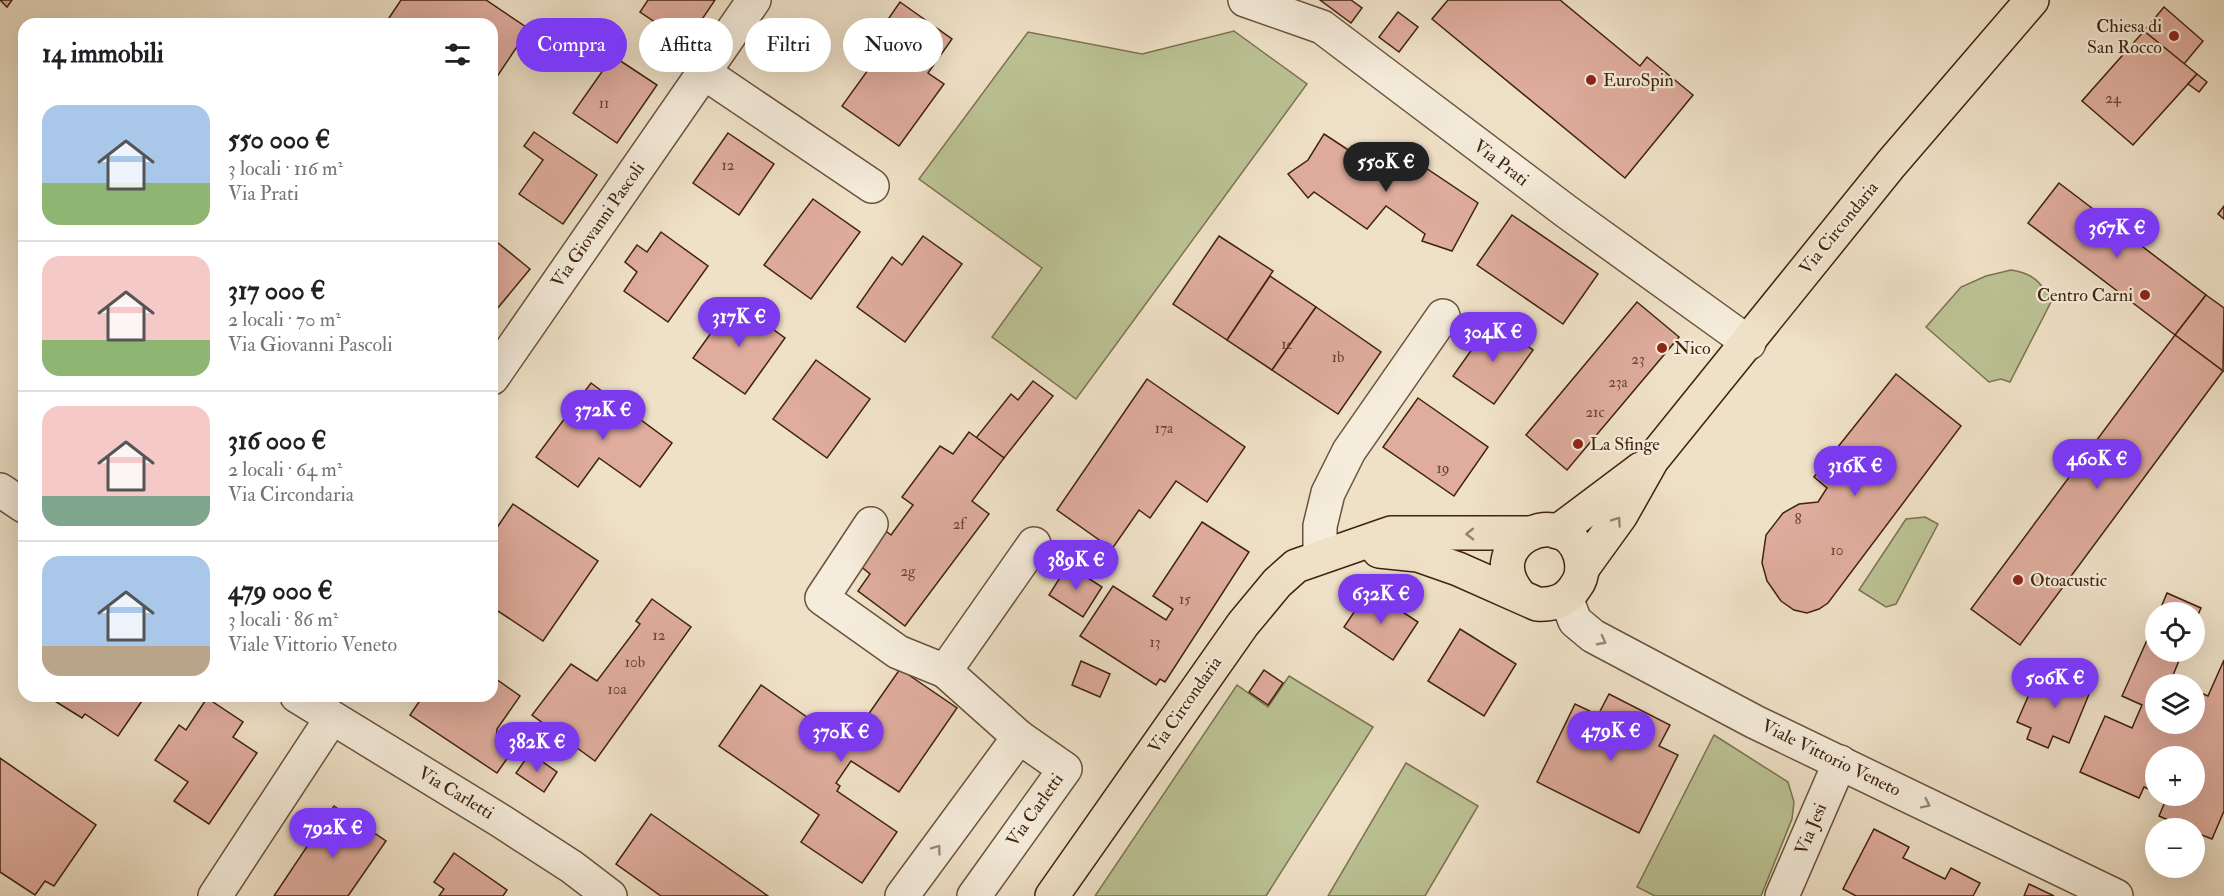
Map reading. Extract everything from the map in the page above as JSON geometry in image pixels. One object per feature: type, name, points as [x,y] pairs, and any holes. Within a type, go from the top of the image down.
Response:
[{"type":"main road","name":"Via Circondaria","points":[[1566,598],[1579,583],[1582,569],[1621,515],[1652,460],[1749,343],[1891,164],[2032,0]]},
{"type":"main road","name":"Via Circondaria","points":[[1518,593],[1509,576],[1508,559],[1513,547],[1543,532],[1652,460]]},
{"type":"main road","name":"Via Circondaria","points":[[1052,896],[1249,616],[1277,583],[1296,566],[1391,533],[1543,532]]},
{"type":"main road","points":[[1543,532],[1575,544],[1582,569]]},
{"type":"main road","points":[[1334,552],[1418,555],[1518,593],[1537,604],[1548,604],[1566,598]]},
{"type":"street","name":"Via Giovanni Pascoli","points":[[733,30],[754,0]]},
{"type":"street","name":"Via Prati","points":[[1245,0],[1322,27],[1568,212],[1749,343]]},
{"type":"street","name":"Via Giovanni Pascoli","points":[[498,369],[703,72]]},
{"type":"street","points":[[703,72],[872,186]]},
{"type":"street","points":[[1334,552],[1320,526],[1328,493],[1348,450],[1443,316]]},
{"type":"street","points":[[0,490],[18,502]]},
{"type":"street","name":"Via Carletti","points":[[871,524],[822,597],[898,652],[945,671],[1019,737],[1065,769],[974,896]]},
{"type":"street","points":[[945,671],[1034,544]]},
{"type":"street","name":"Viale Vittorio Veneto","points":[[1566,598],[1575,621],[1593,636],[1755,722],[2116,896]]},
{"type":"street","name":"Via Carletti","points":[[306,702],[501,820],[572,867],[610,896]]},
{"type":"street","points":[[215,896],[331,719]]},
{"type":"street","points":[[902,896],[1019,737]]},
{"type":"street","name":"Via Jesi","points":[[1782,896],[1840,762]]},
{"type":"green space","points":[[1234,31],[1307,84],[1076,399],[992,337],[1042,268],[919,179],[1028,32],[1142,54]]},
{"type":"green space","points":[[2011,270],[2025,273],[2035,279],[2052,300],[2010,382],[2001,379],[1989,382],[1926,327],[1961,287],[1986,276]]},
{"type":"green space","points":[[1925,517],[1938,524],[1896,604],[1886,607],[1859,590],[1906,519]]},
{"type":"green space","points":[[1289,676],[1373,727],[1266,896],[1095,896],[1237,685],[1268,707]]},
{"type":"green space","points":[[1714,735],[1788,782],[1794,802],[1792,819],[1761,896],[1655,896],[1637,887]]},
{"type":"green space","points":[[1406,763],[1478,806],[1425,896],[1328,896]]},
{"type":"building","points":[[0,0],[12,0],[7,7]]},
{"type":"building","points":[[401,0],[486,0],[516,20],[516,48],[498,75],[498,18],[389,18]]},
{"type":"building","points":[[648,0],[715,0],[703,18],[649,18],[640,12]]},
{"type":"building","points":[[1320,0],[1351,0],[1362,8],[1351,23]]},
{"type":"building","name":"EuroSpin","points":[[1448,0],[1560,0],[1640,66],[1647,57],[1693,95],[1625,178],[1432,19]]},
{"type":"building","points":[[900,2],[922,18],[889,18]]},
{"type":"building","name":"Chiesa di San Rocco","points":[[2164,7],[2203,41],[2184,64],[2144,31]]},
{"type":"building","points":[[1398,12],[1418,27],[1399,52],[1379,37]]},
{"type":"building","points":[[2144,31],[2197,74],[2133,145],[2082,101]]},
{"type":"building","points":[[943,33],[952,39],[943,52]]},
{"type":"building","points":[[627,65],[657,85],[617,143],[573,113],[602,72],[627,72]]},
{"type":"building","points":[[867,72],[929,72],[944,84],[899,146],[842,106]]},
{"type":"building","points":[[2197,74],[2207,82],[2199,92],[2188,84]]},
{"type":"building","points":[[534,132],[597,175],[563,224],[519,194],[543,160],[524,146]]},
{"type":"building","points":[[728,133],[774,164],[739,215],[693,183]]},
{"type":"building","points":[[1324,134],[1394,180],[1411,158],[1478,203],[1452,251],[1422,241],[1425,234],[1386,206],[1367,229],[1314,192],[1308,198],[1288,174],[1308,160]]},
{"type":"building","points":[[2059,183],[2206,295],[2175,335],[2028,223]]},
{"type":"building","points":[[813,199],[860,232],[811,299],[764,265]]},
{"type":"building","points":[[2224,206],[2224,219],[2218,214]]},
{"type":"building","points":[[1512,215],[1598,274],[1563,324],[1477,265]]},
{"type":"building","points":[[661,232],[708,266],[668,322],[624,291],[637,272],[625,262],[637,245],[647,252]]},
{"type":"building","points":[[923,236],[962,264],[905,342],[857,307],[892,257],[902,265]]},
{"type":"building","points":[[1219,236],[1273,271],[1227,340],[1173,304]]},
{"type":"building","points":[[498,243],[530,269],[498,308]]},
{"type":"building","points":[[1270,276],[1316,307],[1272,370],[1227,340]]},
{"type":"building","points":[[2206,295],[2224,308],[2223,371],[2175,335]]},
{"type":"building","points":[[734,301],[785,338],[745,394],[693,358]]},
{"type":"building","points":[[1637,302],[1679,337],[1567,470],[1526,435]]},
{"type":"building","points":[[1316,307],[1381,352],[1338,414],[1272,370]]},
{"type":"building","points":[[1492,321],[1533,350],[1494,404],[1453,376]]},
{"type":"building","points":[[2175,335],[2223,371],[2020,645],[1971,609]]},
{"type":"building","points":[[816,360],[870,399],[827,458],[773,419]]},
{"type":"building","points":[[1896,374],[1961,426],[1828,603],[1807,613],[1794,610],[1781,601],[1767,581],[1762,563],[1766,535],[1783,513],[1799,504],[1818,502],[1827,488],[1814,477]]},
{"type":"building","points":[[1147,379],[1245,447],[1207,502],[1176,481],[1150,518],[1139,510],[1112,549],[1057,510]]},
{"type":"building","points":[[1033,381],[1053,396],[1004,458],[976,438],[1011,394],[1018,400]]},
{"type":"building","points":[[591,383],[672,443],[640,487],[599,458],[578,487],[536,457]]},
{"type":"building","points":[[1418,398],[1488,447],[1454,496],[1383,447]]},
{"type":"building","points":[[969,432],[1004,458],[972,501],[989,514],[905,626],[858,591],[870,574],[853,560],[879,526],[891,535],[913,505],[902,497],[940,446],[953,454]]},
{"type":"building","points":[[513,504],[598,561],[543,641],[498,611],[498,526]]},
{"type":"building","points":[[1202,522],[1249,552],[1165,682],[1160,679],[1156,685],[1080,636],[1113,586],[1166,620],[1173,609],[1153,596]]},
{"type":"building","points":[[1068,565],[1102,587],[1083,617],[1049,595]]},
{"type":"building","points":[[1369,590],[1418,622],[1393,660],[1344,627]]},
{"type":"building","points":[[2167,593],[2187,602],[2163,602]]},
{"type":"building","points":[[652,599],[691,627],[595,761],[532,715],[571,664],[597,681],[640,624],[636,621]]},
{"type":"building","points":[[1460,629],[1516,664],[1484,716],[1428,681]]},
{"type":"building","points":[[2145,645],[2145,662],[2178,662],[2173,674],[2145,674],[2145,734],[2205,734],[2205,695],[2208,696],[2224,660],[2224,811],[2212,839],[2205,836],[2205,818],[2164,818],[2159,816],[2163,806],[2205,806],[2205,746],[2145,746],[2145,787],[2139,798],[2080,772],[2105,716],[2132,728],[2142,705],[2122,696]]},
{"type":"building","points":[[1081,661],[1110,674],[1100,697],[1072,685]]},
{"type":"building","points":[[900,669],[957,708],[899,792],[851,761],[836,783],[840,786],[837,791],[897,832],[862,883],[801,842],[819,815],[719,746],[761,685],[847,745]]},
{"type":"building","points":[[1264,670],[1283,683],[1268,705],[1249,692]]},
{"type":"building","points":[[2071,673],[2094,682],[2069,743],[2053,736],[2048,748],[2027,739],[2031,728],[2017,722],[2037,676],[2065,687]]},
{"type":"building","points":[[498,680],[520,696],[497,729],[496,743],[511,753],[497,773],[410,715],[419,702],[498,702]]},
{"type":"building","points":[[1609,694],[1670,725],[1659,746],[1678,755],[1639,833],[1537,782],[1575,704],[1598,715]]},
{"type":"building","points":[[56,702],[141,702],[118,736],[85,714],[82,718]]},
{"type":"building","points":[[204,702],[213,702],[243,722],[233,737],[257,753],[209,824],[174,801],[188,782],[155,760],[179,725],[186,730]]},
{"type":"building","points":[[530,753],[557,772],[544,792],[516,773]]},
{"type":"building","points":[[0,758],[96,825],[54,886],[45,881],[35,895],[0,872]]},
{"type":"building","points":[[334,806],[386,841],[348,896],[274,896]]},
{"type":"building","points":[[651,814],[768,896],[661,896],[616,864]]},
{"type":"building","points":[[1874,829],[1909,847],[1903,858],[1945,879],[1951,868],[1980,883],[1973,896],[1856,896],[1843,889]]},
{"type":"building","points":[[454,853],[507,890],[503,896],[439,896],[444,889],[434,882]]},
{"type":"building","points":[[2029,884],[2054,896],[2024,896]]},
{"type":"place","name":"Chiesa di San Rocco","points":[[2174,36]]},
{"type":"place","name":"EuroSpin","points":[[1591,80]]},
{"type":"place","name":"Centro Carni","points":[[2145,295]]},
{"type":"place","name":"Nico","points":[[1662,348]]},
{"type":"place","name":"La Sfinge","points":[[1578,444]]},
{"type":"place","name":"Otoacustic","points":[[2018,580]]}]
